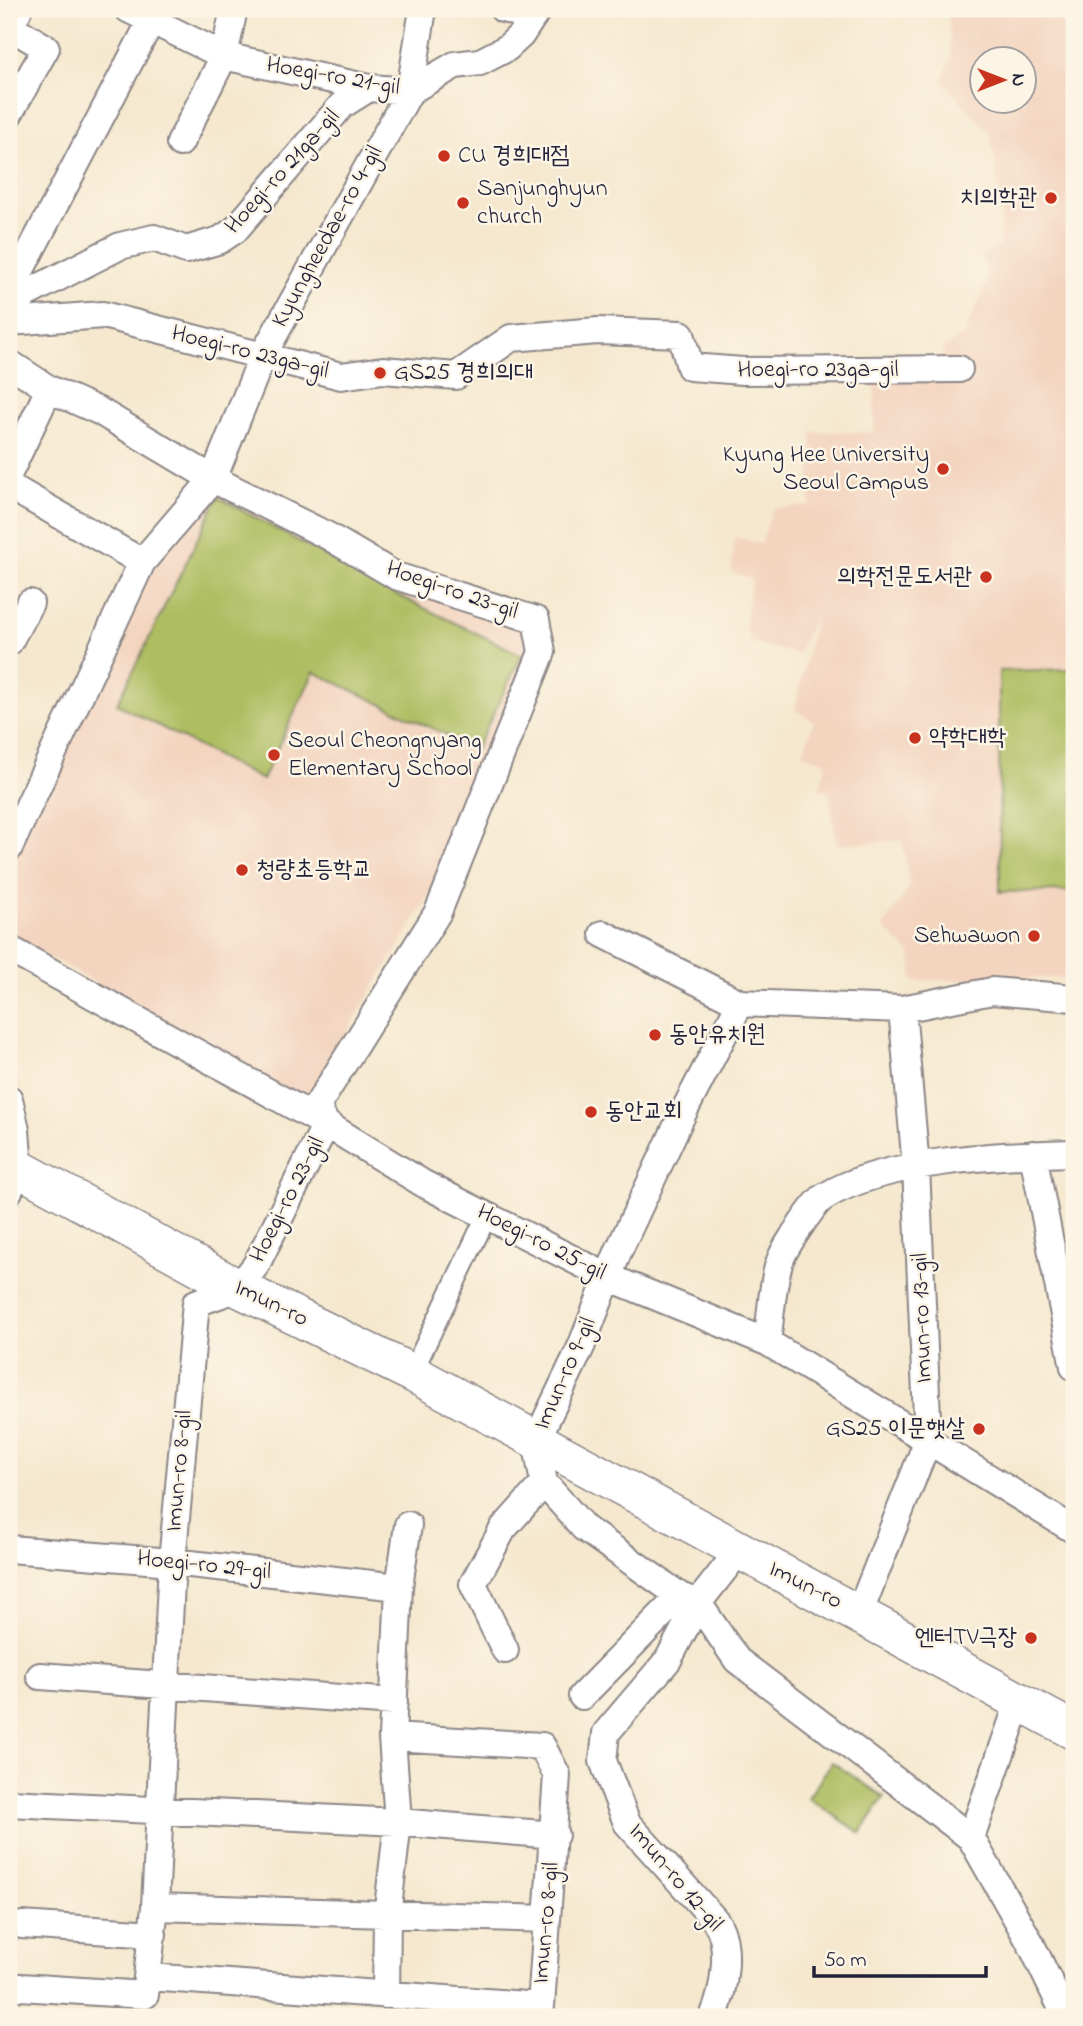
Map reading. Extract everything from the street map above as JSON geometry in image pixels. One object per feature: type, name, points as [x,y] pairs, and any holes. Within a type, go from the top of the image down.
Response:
[{"type":"main road","points":[[9,14],[13,9]]},
{"type":"main road","name":"Imun-ro","points":[[12,1175],[412,1373],[738,1552],[859,1614],[1074,1731]]},
{"type":"street","points":[[180,143],[224,56],[234,9]]},
{"type":"street","name":"Kyungheedae-ro 4-gil","points":[[9,848],[142,562],[213,479],[262,355],[411,91],[423,9]]},
{"type":"street","points":[[503,9],[535,13]]},
{"type":"street","name":"Hoegi-ro 21-gil","points":[[9,304],[16,279],[140,15],[224,56],[369,88],[411,91],[455,65],[480,62],[507,48],[521,35],[535,13]]},
{"type":"street","points":[[9,26],[46,48],[9,114]]},
{"type":"street","name":"Hoegi-ro 21ga-gil","points":[[9,315],[26,294],[120,246],[154,238],[186,250],[220,240],[235,230],[342,105],[369,88]]},
{"type":"street","name":"Hoegi-ro 23ga-gil","points":[[9,321],[103,315],[341,376],[383,370],[456,376],[510,338],[598,331],[681,334],[690,367],[743,371],[960,369]]},
{"type":"street","name":"Hoegi-ro 23-gil","points":[[9,363],[49,389],[99,411],[213,479],[328,536],[396,576],[536,620],[542,652],[438,912],[317,1106],[326,1124],[256,1265],[238,1288]]},
{"type":"street","points":[[9,473],[49,389]]},
{"type":"street","points":[[9,486],[142,562]]},
{"type":"street","points":[[9,642],[30,603]]},
{"type":"street","points":[[603,934],[740,1003],[902,1009],[992,991],[1074,998]]},
{"type":"street","name":"Hoegi-ro 25-gil","points":[[9,949],[326,1124],[424,1184],[608,1277],[767,1342],[1074,1530]]},
{"type":"street","name":"Imun-ro 9-gil","points":[[536,1441],[581,1347],[608,1277],[683,1113],[740,1003]]},
{"type":"street","name":"Imun-ro 13-gil","points":[[859,1614],[928,1440],[916,1167],[902,1009]]},
{"type":"street","points":[[9,1099],[16,1130],[12,1175]]},
{"type":"street","points":[[767,1342],[781,1259],[821,1198],[867,1177],[916,1167],[1033,1154],[1074,1153]]},
{"type":"street","points":[[1033,1154],[1074,1367]]},
{"type":"street","points":[[412,1373],[486,1216]]},
{"type":"street","name":"Imun-ro 8-gil","points":[[238,1288],[196,1303],[172,1562],[155,1907],[149,1977],[541,2006],[557,1776],[542,1746],[392,1737]]},
{"type":"street","points":[[536,1441],[544,1483],[584,1528],[689,1599],[737,1660],[971,1838],[1066,2002]]},
{"type":"street","points":[[505,1650],[473,1584],[503,1529],[544,1483]]},
{"type":"street","points":[[386,1995],[387,1916],[398,1822],[392,1737],[399,1587],[408,1525]]},
{"type":"street","name":"Hoegi-ro 29-gil","points":[[9,1549],[172,1562],[399,1587]]},
{"type":"street","name":"Imun-ro 12-gil","points":[[582,1696],[738,1552]]},
{"type":"street","name":"Imun-ro 12-gil","points":[[689,1599],[668,1660],[606,1733],[603,1749],[605,1771],[627,1823],[715,1919],[724,1933],[726,1953],[713,2017]]},
{"type":"street","points":[[40,1676],[394,1702]]},
{"type":"street","points":[[971,1838],[1019,1702]]},
{"type":"street","points":[[9,1803],[398,1822],[555,1835]]},
{"type":"street","points":[[155,1907],[547,1919]]},
{"type":"street","points":[[22,1925],[153,1934]]},
{"type":"street","points":[[20,1987],[145,1995],[149,1977]]},
{"type":"shaded area","name":"Kyung Hee University Seoul Campus","points":[[948,9],[1074,9],[1074,977],[913,981],[911,954],[883,927],[910,886],[902,840],[837,845],[829,791],[819,789],[827,762],[802,754],[814,721],[795,710],[816,612],[798,654],[751,642],[745,623],[752,579],[731,572],[735,537],[761,544],[773,508],[810,506],[812,432],[874,432],[875,376],[942,370],[943,348],[964,335],[989,277],[982,258],[983,254],[1000,246],[1002,210],[991,135],[974,116],[1038,116],[1038,46],[968,46],[968,110],[942,81],[951,56]]},
{"type":"shaded area","name":"Seoul Cheongnyang Elementary School","points":[[215,491],[392,586],[519,626],[531,649],[426,901],[315,1085],[302,1099],[9,934],[9,868],[148,570]]},
{"type":"green space","points":[[218,497],[393,593],[522,655],[476,749],[314,672],[262,780],[117,704]]},
{"type":"green space","points":[[1074,669],[1074,891],[1000,892],[999,671]]},
{"type":"green space","points":[[832,1762],[884,1797],[861,1833],[808,1798]]},
{"type":"place","name":"CU 경희대점","points":[[444,156]]},
{"type":"place","name":"치의학관","points":[[1051,198]]},
{"type":"place","name":"Sanjunghyun church","points":[[463,203]]},
{"type":"place","name":"GS25 경희의대","points":[[380,373]]},
{"type":"place","name":"Kyung Hee University Seoul Campus","points":[[943,469]]},
{"type":"place","name":"의학전문도서관","points":[[986,577]]},
{"type":"place","name":"약학대학","points":[[915,738]]},
{"type":"place","name":"Seoul Cheongnyang Elementary School","points":[[274,755]]},
{"type":"place","name":"청량초등학교","points":[[242,870]]},
{"type":"place","name":"Sehwawon","points":[[1034,936]]},
{"type":"place","name":"동안유치원","points":[[655,1035]]},
{"type":"place","name":"동안교회","points":[[591,1112]]},
{"type":"place","name":"GS25 이문햇살","points":[[979,1429]]},
{"type":"place","name":"엔터TV극장","points":[[1031,1638]]}]
